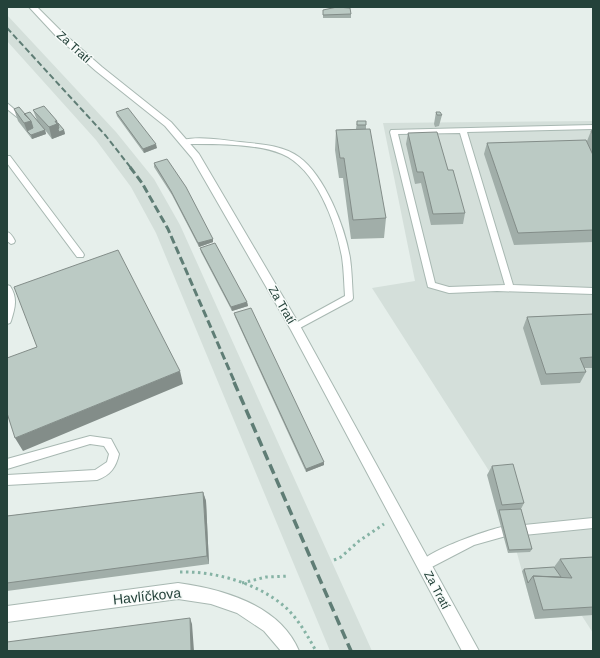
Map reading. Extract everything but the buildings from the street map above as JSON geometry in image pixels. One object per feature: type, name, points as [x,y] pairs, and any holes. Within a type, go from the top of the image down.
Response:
[{"type":"street","name":"Za Tratí","points":[[33,7],[59,34],[99,69],[168,124],[185,142],[206,172],[295,327],[471,651]]},
{"type":"street","name":"Havlíčkova","points":[[7,614],[178,591],[196,593],[244,608],[258,616],[276,632],[291,651]]},
{"type":"lane","points":[[7,105],[19,116]]},
{"type":"lane","points":[[593,127],[394,132],[431,285],[449,290],[510,289],[593,291]]},
{"type":"lane","points":[[463,130],[510,289]]},
{"type":"lane","points":[[185,142],[229,142],[286,152],[304,164],[324,194],[345,254],[349,298],[295,327]]},
{"type":"lane","points":[[8,163],[80,255]]},
{"type":"lane","points":[[7,288],[10,292],[12,303],[7,321]]},
{"type":"lane","points":[[7,464],[90,440],[107,442],[114,454],[111,465],[97,475],[7,480]]},
{"type":"lane","points":[[524,530],[593,523]]},
{"type":"lane","points":[[424,565],[463,544],[488,534],[502,532]]},
{"type":"path","points":[[334,560],[386,522]]},
{"type":"path","points":[[242,584],[266,577],[289,576]]},
{"type":"shaded area","points":[[7,15],[116,132],[154,179],[180,225],[372,651],[330,651],[156,233],[131,187],[96,140],[7,41]]},
{"type":"shaded area","points":[[593,121],[593,633],[582,616],[535,619],[517,553],[491,474],[372,288],[415,281],[383,123]]},
{"type":"railway","points":[[7,28],[106,136],[131,168]]},
{"type":"railway","points":[[130,167],[142,183],[168,229],[235,383]]},
{"type":"railway","points":[[234,382],[351,651]]}]
